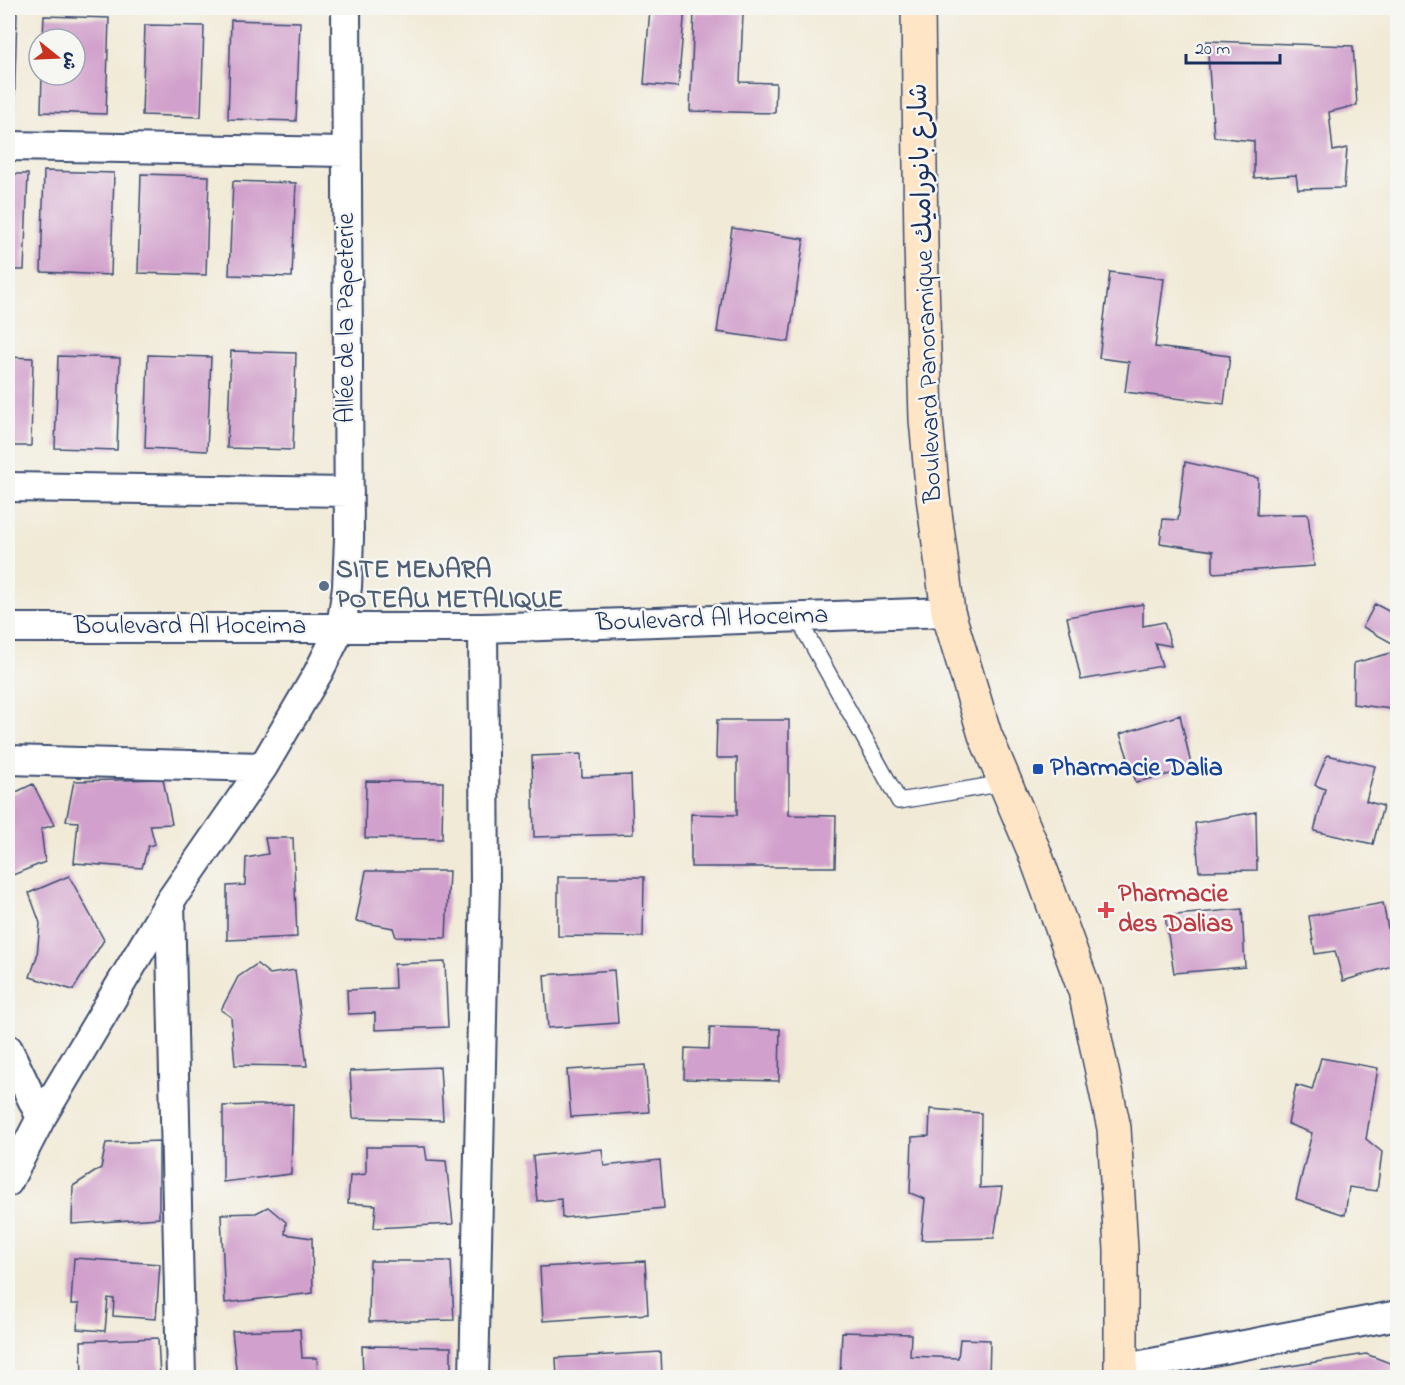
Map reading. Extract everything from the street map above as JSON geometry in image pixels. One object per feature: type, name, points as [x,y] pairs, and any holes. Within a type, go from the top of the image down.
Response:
[{"type":"main road","name":"Boulevard Panoramique شارع بانوراميك","points":[[918,8],[926,418],[933,497],[948,612],[985,735],[1034,851],[1085,991],[1114,1128],[1121,1250],[1121,1373]]},
{"type":"street","name":"Allée de la Papeterie","points":[[8,1182],[41,1118],[170,902],[263,767],[318,673],[341,627],[347,587],[349,492],[346,8]]},
{"type":"street","points":[[8,146],[346,152]]},
{"type":"street","points":[[8,487],[349,492]]},
{"type":"street","name":"Boulevard Al Hoceima","points":[[8,627],[483,628],[948,612]]},
{"type":"street","points":[[474,1377],[485,884],[483,628]]},
{"type":"street","points":[[8,760],[263,767]]},
{"type":"street","points":[[170,902],[181,1377]]},
{"type":"street","points":[[8,1049],[41,1118]]},
{"type":"street","points":[[1121,1373],[1398,1315]]},
{"type":"lane","points":[[797,617],[899,801],[1005,783]]},
{"type":"building","points":[[650,8],[685,8],[678,87],[644,84]]},
{"type":"building","points":[[694,12],[743,13],[740,82],[776,83],[775,113],[690,111]]},
{"type":"building","points":[[8,13],[17,13],[14,110],[8,110]]},
{"type":"building","points":[[44,16],[109,18],[106,114],[41,112],[42,87],[87,87],[87,27],[44,27]]},
{"type":"building","points":[[231,20],[300,22],[296,121],[228,119]]},
{"type":"building","points":[[145,25],[204,26],[201,117],[142,115]]},
{"type":"building","points":[[1207,41],[1353,46],[1357,105],[1329,112],[1333,151],[1347,148],[1344,188],[1298,189],[1296,175],[1254,178],[1254,141],[1214,137]]},
{"type":"building","points":[[44,171],[114,173],[111,275],[41,272]]},
{"type":"building","points":[[8,174],[28,174],[24,270],[8,270]]},
{"type":"building","points":[[141,174],[209,176],[206,275],[138,273]]},
{"type":"building","points":[[233,181],[296,183],[292,277],[229,275]]},
{"type":"building","points":[[732,228],[804,239],[789,342],[717,332]]},
{"type":"building","points":[[1110,272],[1164,279],[1155,347],[1230,356],[1224,404],[1125,392],[1129,362],[1099,358]]},
{"type":"building","points":[[231,351],[296,353],[293,450],[227,448]]},
{"type":"building","points":[[148,355],[211,357],[207,451],[145,448]]},
{"type":"building","points":[[58,356],[120,358],[117,450],[55,448]]},
{"type":"building","points":[[8,357],[33,358],[31,446],[8,446]]},
{"type":"building","points":[[1185,462],[1258,478],[1257,515],[1308,514],[1314,566],[1213,573],[1213,551],[1160,543],[1163,519],[1178,520]]},
{"type":"building","points":[[1143,604],[1143,626],[1164,622],[1171,646],[1155,643],[1162,666],[1081,680],[1067,617]]},
{"type":"building","points":[[1375,604],[1398,616],[1398,710],[1353,704],[1354,663],[1391,653],[1394,644],[1363,627]]},
{"type":"building","points":[[1180,715],[1192,769],[1136,782],[1120,734]]},
{"type":"building","points":[[717,720],[789,720],[789,815],[836,816],[835,867],[691,867],[691,814],[737,815],[737,758],[716,758]]},
{"type":"building","points":[[581,754],[582,777],[631,775],[633,834],[534,837],[532,756]]},
{"type":"building","points":[[1327,755],[1375,766],[1366,801],[1383,806],[1373,844],[1314,831],[1325,789],[1315,785]]},
{"type":"building","points":[[163,779],[172,824],[150,825],[155,844],[148,846],[142,868],[74,863],[78,822],[66,821],[74,781]]},
{"type":"building","points":[[366,781],[443,782],[442,839],[365,838]]},
{"type":"building","points":[[33,784],[54,825],[41,829],[45,862],[8,877],[8,789],[12,794]]},
{"type":"building","points":[[1256,812],[1257,870],[1199,871],[1195,823]]},
{"type":"building","points":[[265,838],[293,838],[297,937],[227,940],[227,886],[245,885],[246,858],[268,854]]},
{"type":"building","points":[[366,871],[449,871],[446,938],[396,937],[393,928],[356,921]]},
{"type":"building","points":[[69,876],[104,940],[73,990],[30,977],[37,956],[40,923],[29,893]]},
{"type":"building","points":[[558,877],[644,877],[643,937],[558,936]]},
{"type":"building","points":[[1383,903],[1395,965],[1343,981],[1335,951],[1315,954],[1309,916]]},
{"type":"building","points":[[1242,909],[1245,967],[1174,973],[1165,916]]},
{"type":"building","points":[[445,962],[448,1027],[375,1030],[375,1013],[348,1014],[347,990],[395,988],[394,964]]},
{"type":"building","points":[[257,964],[270,974],[295,970],[307,1066],[235,1065],[231,1017],[221,1010],[238,977]]},
{"type":"building","points":[[614,970],[618,1023],[548,1028],[544,975]]},
{"type":"building","points":[[710,1027],[780,1029],[779,1081],[684,1079],[685,1048],[709,1049]]},
{"type":"building","points":[[1321,1058],[1378,1068],[1366,1139],[1382,1152],[1377,1191],[1349,1187],[1345,1215],[1296,1199],[1312,1133],[1288,1124],[1296,1085],[1312,1090]]},
{"type":"building","points":[[645,1065],[649,1112],[571,1117],[567,1070]]},
{"type":"building","points":[[440,1067],[443,1120],[353,1118],[350,1071]]},
{"type":"building","points":[[293,1104],[291,1174],[223,1182],[223,1106]]},
{"type":"building","points":[[930,1109],[981,1113],[980,1188],[1002,1187],[994,1238],[921,1240],[925,1199],[910,1193],[912,1137],[929,1136]]},
{"type":"building","points":[[159,1141],[159,1218],[72,1224],[73,1186],[101,1168],[106,1143]]},
{"type":"building","points":[[366,1147],[425,1147],[427,1160],[446,1161],[453,1224],[374,1228],[376,1205],[348,1203],[350,1176],[366,1174]]},
{"type":"building","points":[[602,1149],[604,1166],[660,1160],[664,1208],[562,1218],[561,1199],[537,1201],[533,1156]]},
{"type":"building","points":[[268,1207],[286,1222],[285,1234],[312,1238],[313,1293],[225,1303],[221,1214],[256,1213]]},
{"type":"building","points":[[74,1258],[160,1264],[156,1319],[113,1316],[114,1299],[108,1298],[105,1331],[77,1329],[79,1304],[71,1304]]},
{"type":"building","points":[[370,1261],[451,1261],[454,1320],[369,1322]]},
{"type":"building","points":[[645,1261],[648,1314],[543,1321],[540,1267]]},
{"type":"building","points":[[300,1329],[302,1358],[317,1358],[318,1378],[237,1378],[232,1331]]},
{"type":"building","points":[[842,1332],[911,1334],[910,1356],[958,1358],[960,1339],[990,1340],[989,1378],[840,1378]]},
{"type":"building","points":[[158,1338],[160,1378],[82,1378],[81,1341]]},
{"type":"building","points":[[362,1346],[451,1347],[451,1378],[363,1378]]},
{"type":"building","points":[[661,1352],[662,1378],[557,1378],[556,1358]]},
{"type":"building","points":[[1366,1354],[1390,1363],[1398,1378],[1215,1378]]},
{"type":"place","name":"SITE MENARA POTEAU METALIQUE","points":[[324,586]]},
{"type":"place","name":"Pharmacie Dalia","points":[[1038,769]]},
{"type":"place","name":"Pharmacie des Dalias","points":[[1106,910]]}]
